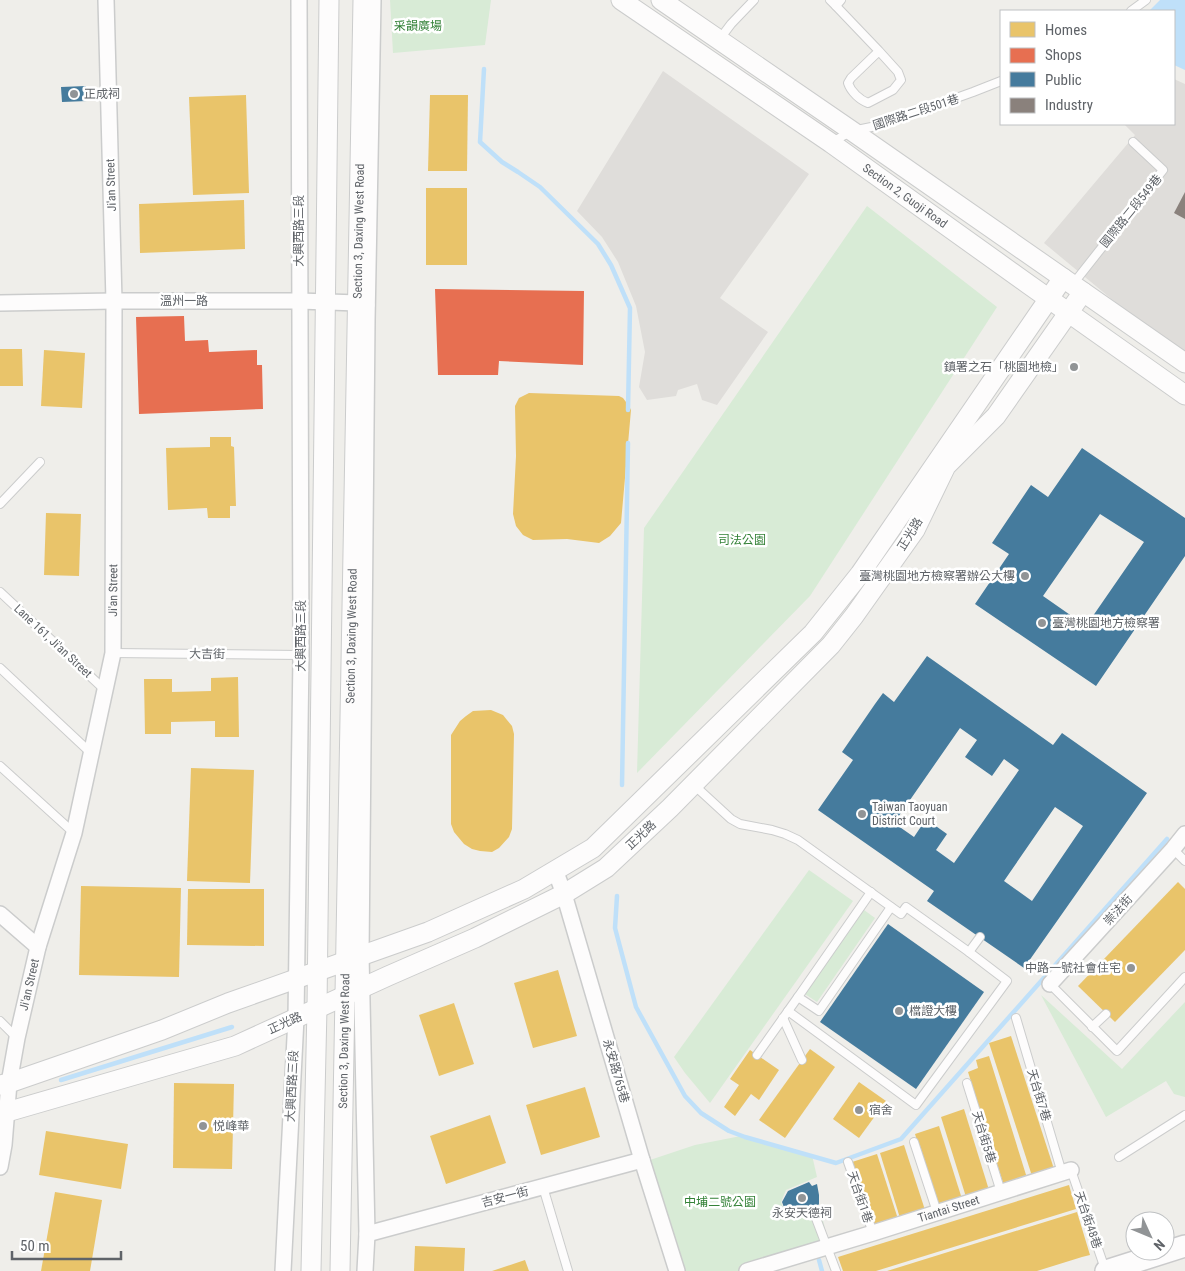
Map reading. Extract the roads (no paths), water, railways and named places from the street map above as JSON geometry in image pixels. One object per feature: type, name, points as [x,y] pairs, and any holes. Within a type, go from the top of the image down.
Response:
[{"type":"main road","points":[[1106,1271],[1185,1246]]},
{"type":"street","name":"Ji'an Street","points":[[0,1167],[4,1145],[3,1114],[5,1084],[38,947],[74,833],[113,653],[114,301],[106,0]]},
{"type":"street","name":"大興西路三段","points":[[278,1270],[296,1018],[297,978],[301,656],[299,0]]},
{"type":"street","points":[[311,1271],[318,971],[329,0]]},
{"type":"street","name":"Section 3, Daxing West Road","points":[[340,1271],[344,996],[354,957],[362,304],[363,0]]},
{"type":"street","points":[[362,304],[373,0]]},
{"type":"street","name":"Section 2, Guoji Road","points":[[621,0],[831,143],[1049,299],[1184,392]]},
{"type":"street","name":"Section 2, Guoji Road","points":[[661,0],[1185,363]]},
{"type":"street","points":[[716,64],[724,43]]},
{"type":"street","name":"正光路","points":[[5,1084],[162,1030],[228,1003],[428,932],[524,888],[594,848],[814,633],[865,565],[1049,299],[1073,285]]},
{"type":"street","name":"正光路","points":[[3,1114],[235,1046],[476,938],[564,894],[606,868],[694,785],[832,645],[915,530],[946,466],[996,416],[1069,313],[1073,285]]},
{"type":"street","name":"溫州一路","points":[[0,303],[299,301],[362,304]]},
{"type":"street","points":[[865,565],[882,576]]},
{"type":"street","name":"崇法街","points":[[1050,984],[1185,834]]},
{"type":"street","name":"永安路765巷","points":[[555,870],[564,894],[642,1160],[678,1271]]},
{"type":"street","points":[[0,914],[38,947]]},
{"type":"street","points":[[354,957],[362,988],[367,1234],[366,1271]]},
{"type":"street","name":"吉安一街","points":[[367,1234],[642,1160]]},
{"type":"street","name":"Tiantai Street","points":[[827,1247],[1066,1171]]},
{"type":"street","points":[[747,1271],[827,1247]]},
{"type":"lane","points":[[724,43],[731,24],[754,0]]},
{"type":"lane","points":[[1132,10],[1146,0]]},
{"type":"lane","points":[[836,2],[898,72],[901,80],[893,90],[868,103],[850,89],[848,83],[879,51]]},
{"type":"lane","name":"國際路二段501巷","points":[[831,143],[852,131],[881,125],[1000,81]]},
{"type":"lane","name":"國際路二段549巷","points":[[1073,285],[1083,269],[1163,170],[1132,142]]},
{"type":"lane","points":[[0,504],[40,462]]},
{"type":"lane","name":"Lane 161, Ji'an Street","points":[[0,592],[106,691]]},
{"type":"lane","name":"大吉街","points":[[113,653],[301,656]]},
{"type":"lane","points":[[0,668],[92,754]]},
{"type":"lane","points":[[0,766],[74,833]]},
{"type":"lane","points":[[694,785],[731,819],[740,824],[772,830],[798,840],[901,914],[906,907],[1007,981],[916,1105],[785,1014]]},
{"type":"lane","points":[[1173,849],[1185,861]]},
{"type":"lane","points":[[757,1054],[871,892]]},
{"type":"lane","points":[[798,997],[819,1012],[891,907]]},
{"type":"lane","points":[[969,952],[980,937]]},
{"type":"lane","points":[[1050,984],[1117,1052],[1185,977]]},
{"type":"lane","points":[[785,1014],[802,1060]]},
{"type":"lane","points":[[1092,1027],[1106,1014]]},
{"type":"lane","name":"天台街7巷","points":[[1016,1018],[1066,1171]]},
{"type":"lane","points":[[0,1021],[17,1038]]},
{"type":"lane","name":"天台街5巷","points":[[967,1083],[1001,1192]]},
{"type":"lane","points":[[1119,1157],[1185,1115]]},
{"type":"lane","points":[[914,1142],[937,1212]]},
{"type":"lane","name":"天台街1巷","points":[[848,1162],[873,1233]]},
{"type":"lane","name":"天台街48巷","points":[[1066,1171],[1106,1271]]},
{"type":"lane","points":[[543,1187],[568,1271]]},
{"type":"lane","points":[[814,1213],[836,1271]]},
{"type":"water","points":[[1160,0],[1185,0],[1185,70],[1175,65],[1175,10],[1150,10]]},
{"type":"waterway","points":[[484,69],[480,142],[502,162],[540,187],[598,244],[611,265],[630,308],[628,410]]},
{"type":"waterway","points":[[622,785],[628,443]]},
{"type":"waterway","points":[[617,896],[615,928],[636,1007],[685,1096],[701,1113],[729,1131],[836,1163],[901,1139],[1167,839]]},
{"type":"waterway","points":[[61,1080],[232,1027]]},
{"type":"waterway","points":[[819,1260],[822,1271]]},
{"type":"place","name":"正成祠","points":[[74,94]]},
{"type":"place","name":"鎮署之石「桃園地檢」","points":[[1074,367]]},
{"type":"place","name":"臺灣桃園地方檢察署辦公大樓","points":[[1025,576]]},
{"type":"place","name":"臺灣桃園地方檢察署","points":[[1042,623]]},
{"type":"place","name":"Taiwan Taoyuan District Court","points":[[862,814]]},
{"type":"place","name":"中路一號社會住宅","points":[[1131,968]]},
{"type":"place","name":"檔證大樓","points":[[899,1011]]},
{"type":"place","name":"宿舍","points":[[859,1110]]},
{"type":"place","name":"悦峰華","points":[[203,1126]]},
{"type":"place","name":"永安天德祠","points":[[802,1198]]},
{"type":"park label","name":"采韻廣場","points":[[418,26]]},
{"type":"park label","name":"司法公園","points":[[742,540]]},
{"type":"park label","name":"中埔二號公園","points":[[720,1202]]}]
